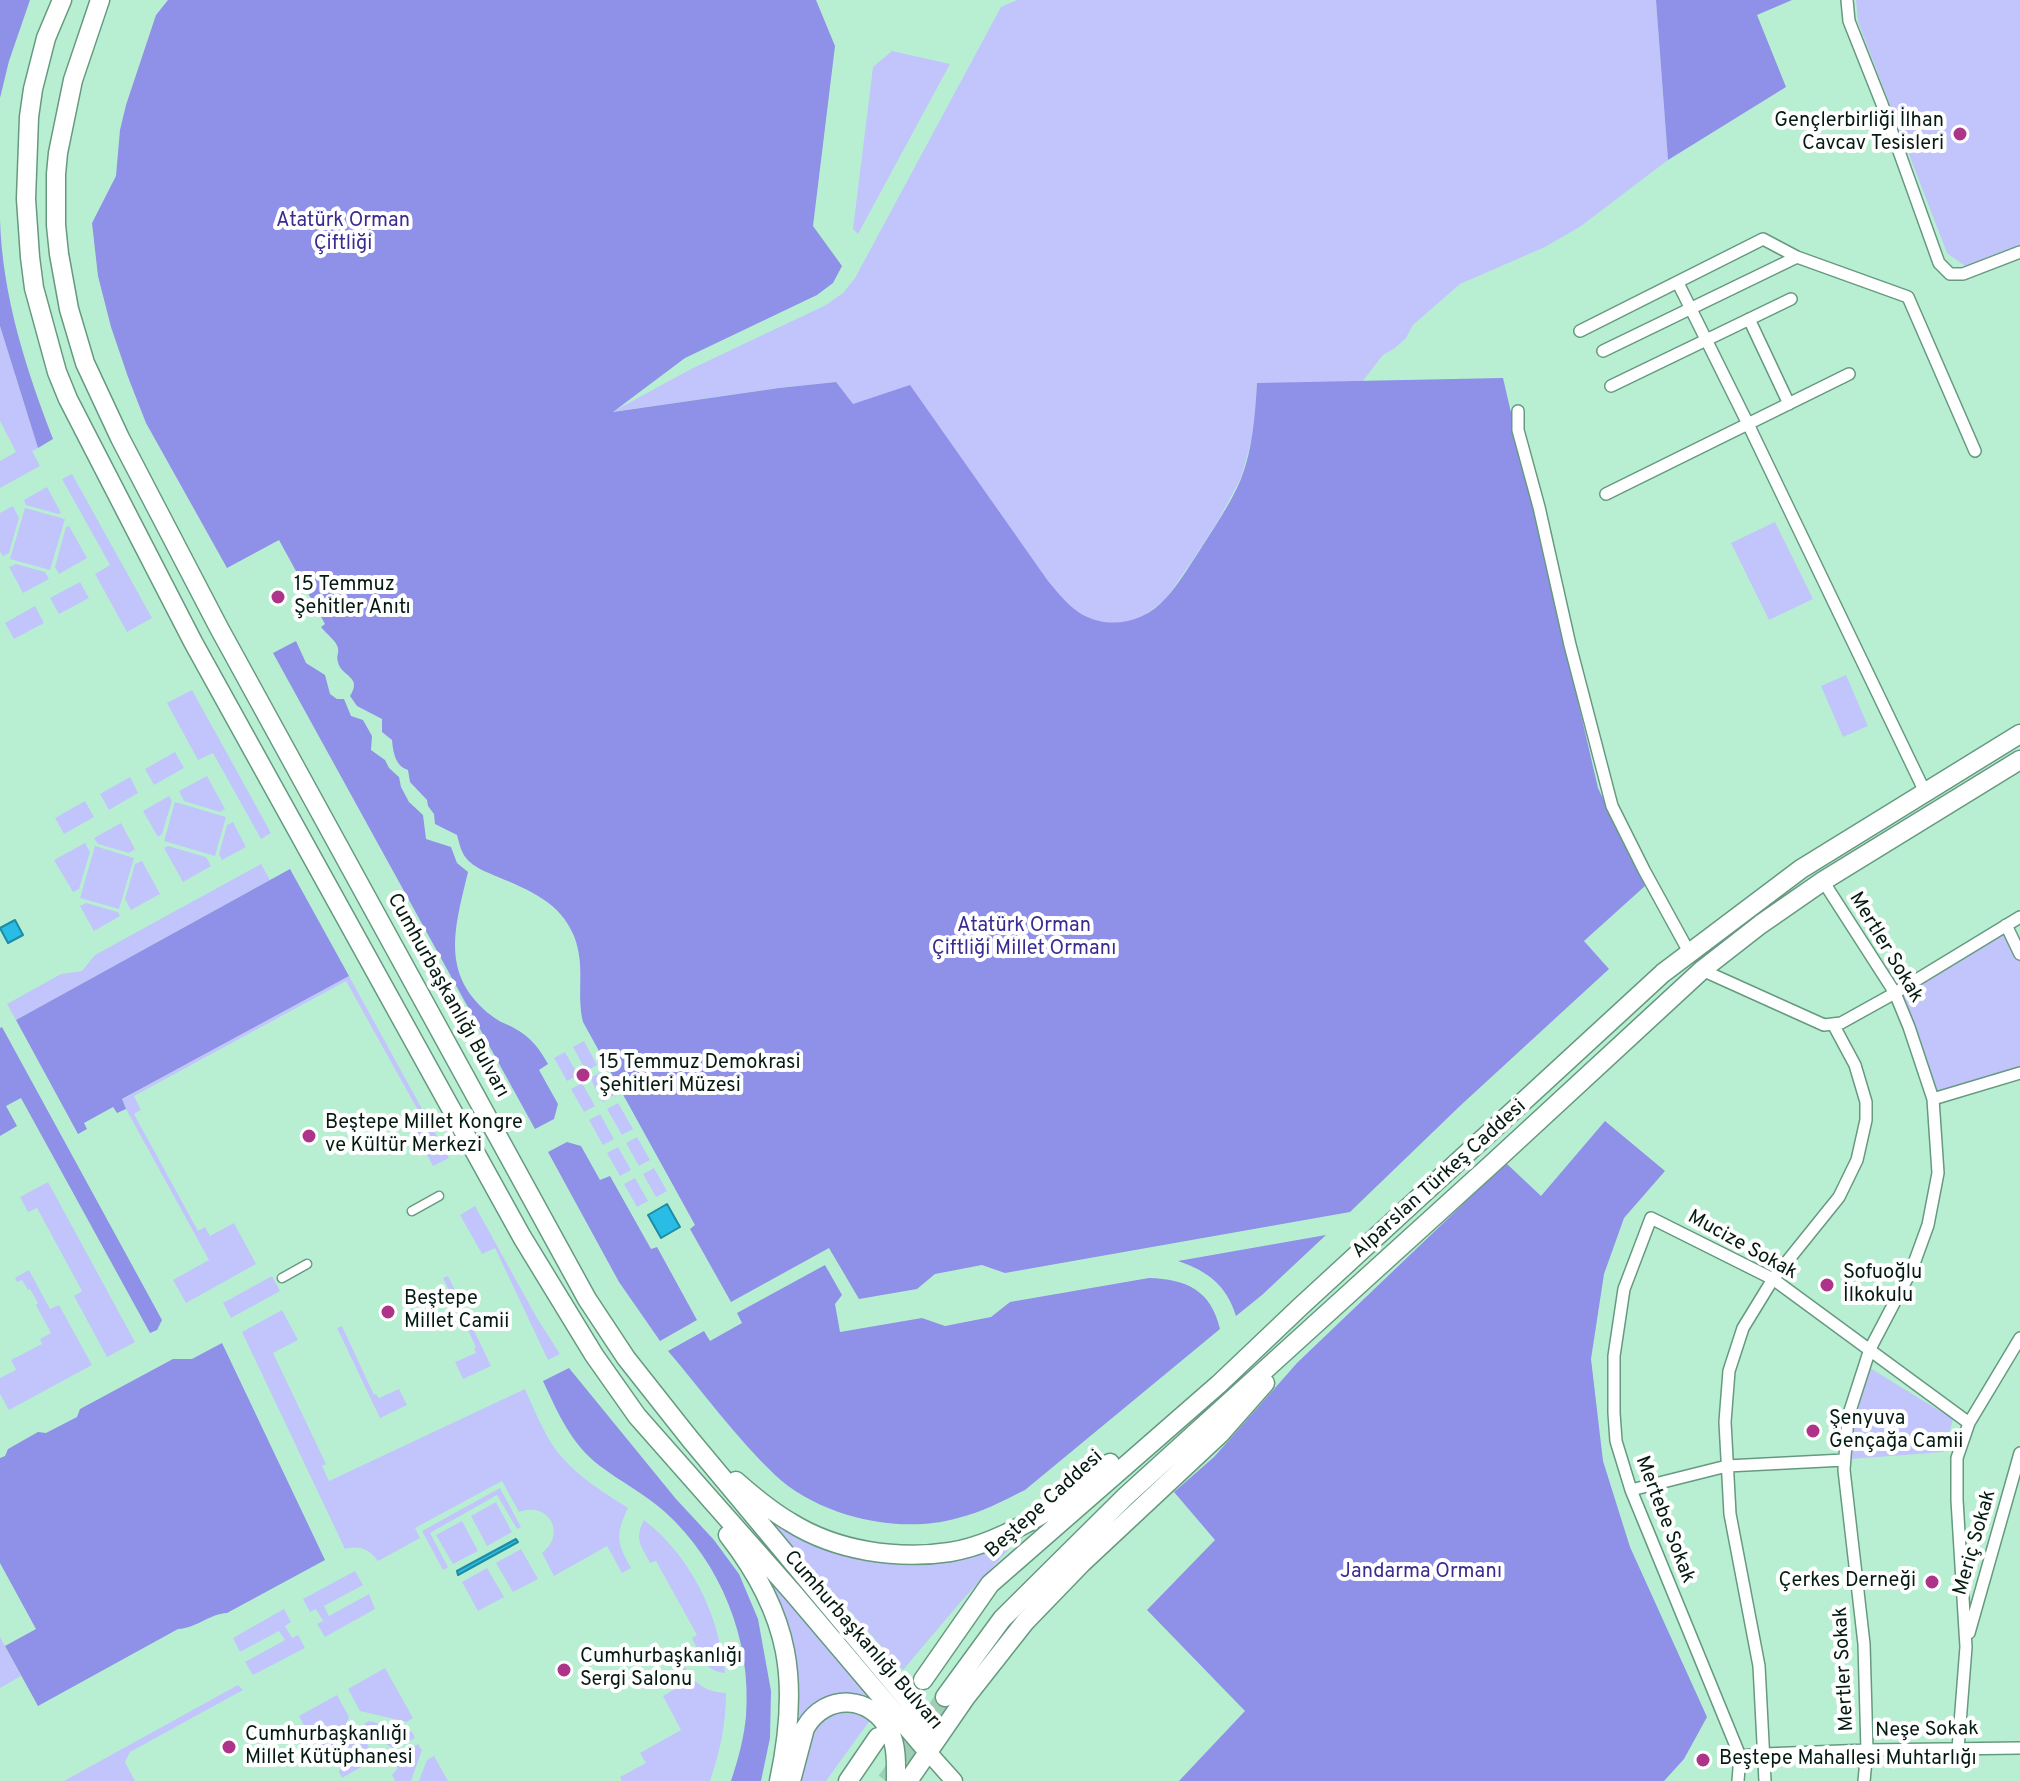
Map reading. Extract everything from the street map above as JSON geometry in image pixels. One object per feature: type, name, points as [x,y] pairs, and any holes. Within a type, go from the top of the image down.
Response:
[{"type":"main road","points":[[46,38],[53,0]]},
{"type":"main road","name":"Cumhurbaşkanlığı Bulvarı","points":[[62,0],[46,38],[33,89],[29,117],[27,227],[41,316],[68,399],[193,642],[522,1237],[594,1355],[637,1416],[928,1752]]},
{"type":"main road","name":"Cumhurbaşkanlığı Bulvarı","points":[[100,0],[73,80],[58,153],[56,225],[69,309],[85,363],[114,427],[219,628],[587,1299],[626,1358],[690,1439],[915,1709],[926,1728],[928,1752]]},
{"type":"main road","name":"Alparslan Türkeş Caddesi","points":[[1219,1384],[1663,973],[1801,869],[2020,734]]},
{"type":"main road","name":"Alparslan Türkeş Caddesi","points":[[945,1697],[1002,1619],[1126,1496],[1702,970],[1823,881],[2020,760]]},
{"type":"main road","points":[[908,1781],[966,1697],[1025,1622],[1082,1563],[1220,1434],[1310,1328]]},
{"type":"main road","points":[[690,1439],[766,1506],[814,1535],[891,1554],[952,1551],[995,1537],[1043,1514],[1219,1384]]},
{"type":"main road","name":"Beştepe Caddesi","points":[[923,1680],[990,1584],[1219,1384]]},
{"type":"main road","points":[[637,1416],[661,1455],[738,1549],[764,1588],[772,1607],[785,1646],[789,1698],[788,1733],[779,1781]]},
{"type":"main road","points":[[791,1781],[809,1721],[829,1706],[853,1702],[873,1709],[890,1732],[895,1750],[896,1781]]},
{"type":"main road","points":[[848,1781],[878,1737]]},
{"type":"main road","points":[[928,1752],[954,1781]]},
{"type":"street","points":[[1847,0],[1849,21],[1939,263],[1950,274],[1963,274],[2020,252]]},
{"type":"street","points":[[1580,331],[1763,239],[1797,257],[1908,297],[1975,451]]},
{"type":"street","points":[[1603,351],[1797,257]]},
{"type":"street","points":[[1678,283],[1925,792]]},
{"type":"street","points":[[1611,386],[1791,299]]},
{"type":"street","points":[[1749,319],[1789,404]]},
{"type":"street","points":[[1606,494],[1849,374]]},
{"type":"street","points":[[1518,411],[1518,430],[1612,806],[1689,952]]},
{"type":"street","name":"Mertler Sokak","points":[[1823,881],[1895,993],[1909,1027],[1933,1099],[1938,1173],[1928,1225],[1912,1269],[1870,1349],[1848,1417],[1844,1470],[1864,1644],[1867,1750],[1864,1781]]},
{"type":"street","points":[[1702,970],[1824,1025],[1841,1023],[2020,917]]},
{"type":"street","points":[[2006,925],[2020,954]]},
{"type":"street","points":[[1765,1781],[1759,1666],[1730,1514],[1725,1422],[1729,1371],[1743,1328],[1773,1279],[1839,1197],[1857,1160],[1866,1120],[1866,1102],[1855,1065],[1833,1024]]},
{"type":"street","points":[[1933,1099],[2020,1073]]},
{"type":"street","points":[[412,1211],[439,1196]]},
{"type":"street","name":"Mucize Sokak","points":[[1651,1218],[1773,1279],[1969,1423]]},
{"type":"street","name":"Mertebe Sokak","points":[[1651,1218],[1624,1289],[1614,1356],[1616,1441],[1631,1490],[1740,1756],[1738,1781]]},
{"type":"street","points":[[282,1278],[307,1264]]},
{"type":"street","points":[[1958,1749],[1966,1644],[1957,1458],[1969,1423],[2020,1338]]},
{"type":"street","name":"Meriç Sokak","points":[[1966,1644],[2020,1453]]},
{"type":"street","points":[[1631,1490],[1727,1466],[1844,1460]]},
{"type":"street","name":"Neşe Sokak","points":[[1740,1756],[2020,1748]]},
{"type":"shaded area","points":[[1017,0],[1656,0],[1668,160],[1581,226],[1545,247],[1460,284],[1413,325],[1406,338],[1383,355],[1358,387],[1257,383],[1254,431],[1241,478],[1218,521],[1165,600],[1146,614],[1157,728],[852,404],[835,382],[612,412],[691,369],[826,305],[843,293],[855,278],[1001,7]]},
{"type":"shaded area","name":"Gençlerbirliği İlhan Cavcav Tesisleri","points":[[1856,0],[2020,0],[2020,245],[1965,266],[1947,253],[1858,22]]},
{"type":"shaded area","points":[[892,51],[950,64],[858,234],[853,229],[873,67]]},
{"type":"shaded area","points":[[0,326],[38,448],[32,451],[40,466],[0,488],[0,461],[16,452],[0,421]]},
{"type":"shaded area","points":[[72,474],[152,618],[127,632],[95,574],[110,565],[62,479]]},
{"type":"shaded area","points":[[47,487],[61,513],[26,505],[24,500]]},
{"type":"shaded area","points":[[13,506],[19,518],[9,553],[3,556],[0,552],[0,513]]},
{"type":"shaded area","points":[[25,508],[65,519],[50,570],[10,559]]},
{"type":"shaded area","points":[[1775,522],[1813,599],[1769,620],[1731,543]]},
{"type":"shaded area","points":[[69,526],[87,558],[59,574],[55,567],[66,527]]},
{"type":"shaded area","points":[[16,564],[45,572],[49,579],[23,593],[9,567]]},
{"type":"shaded area","points":[[80,582],[89,598],[59,614],[50,598]]},
{"type":"shaded area","points":[[35,606],[44,623],[14,639],[5,623]]},
{"type":"shaded area","points":[[1846,675],[1868,726],[1843,737],[1821,686]]},
{"type":"shaded area","points":[[192,690],[271,833],[261,839],[213,753],[198,760],[167,703]]},
{"type":"shaded area","points":[[175,752],[184,768],[154,785],[145,769]]},
{"type":"shaded area","points":[[207,776],[225,809],[220,812],[184,801],[179,791]]},
{"type":"shaded area","points":[[130,777],[138,793],[109,810],[100,794]]},
{"type":"shaded area","points":[[169,796],[172,801],[162,834],[158,837],[143,811]]},
{"type":"shaded area","points":[[85,801],[94,817],[64,834],[55,818]]},
{"type":"shaded area","points":[[175,802],[226,817],[215,856],[164,841]]},
{"type":"shaded area","points":[[233,822],[246,847],[222,860],[219,854],[227,825]]},
{"type":"shaded area","points":[[121,823],[135,849],[129,853],[98,844],[94,838]]},
{"type":"shaded area","points":[[85,843],[90,852],[79,889],[73,892],[54,860]]},
{"type":"shaded area","points":[[95,846],[134,858],[119,909],[80,898]]},
{"type":"shaded area","points":[[168,846],[206,857],[211,866],[183,882],[164,848]]},
{"type":"shaded area","points":[[142,861],[160,894],[131,910],[125,899],[135,864]]},
{"type":"shaded area","points":[[261,864],[270,880],[16,1020],[7,1004],[61,974],[82,971],[95,955]]},
{"type":"shaded area","points":[[86,903],[118,912],[120,916],[94,931],[80,906]]},
{"type":"shaded area","points":[[15,920],[23,935],[8,943],[0,928]]},
{"type":"shaded area","points":[[2006,925],[2020,958],[2020,1074],[1933,1099],[1895,993]]},
{"type":"shaded area","points":[[349,976],[449,1158],[433,1166],[414,1130],[425,1123],[346,981],[134,1096],[141,1110],[134,1114],[198,1231],[205,1227],[210,1236],[234,1223],[256,1264],[186,1303],[173,1280],[209,1260],[121,1100]]},
{"type":"shaded area","points":[[584,1041],[597,1065],[586,1071],[573,1047]]},
{"type":"shaded area","points":[[565,1052],[578,1075],[567,1081],[554,1058]]},
{"type":"shaded area","points":[[601,1072],[614,1095],[603,1102],[590,1078]]},
{"type":"shaded area","points":[[582,1083],[595,1106],[584,1112],[571,1089]]},
{"type":"shaded area","points":[[618,1103],[633,1129],[622,1135],[607,1109]]},
{"type":"shaded area","points":[[600,1114],[614,1139],[603,1145],[589,1120]]},
{"type":"shaded area","points":[[637,1137],[650,1160],[639,1166],[626,1143]]},
{"type":"shaded area","points":[[618,1147],[631,1170],[620,1176],[607,1153]]},
{"type":"shaded area","points":[[654,1168],[667,1191],[656,1197],[643,1174]]},
{"type":"shaded area","points":[[635,1178],[648,1201],[637,1207],[624,1184]]},
{"type":"shaded area","points":[[48,1182],[135,1342],[107,1357],[74,1296],[82,1291],[37,1208],[28,1212],[20,1197]]},
{"type":"shaded area","points":[[667,1204],[680,1227],[661,1238],[648,1215]]},
{"type":"shaded area","points":[[475,1206],[560,1354],[548,1360],[495,1248],[482,1254],[460,1215]]},
{"type":"shaded area","points":[[29,1270],[50,1309],[59,1305],[92,1365],[9,1410],[0,1394],[0,1378],[16,1370],[11,1360],[42,1344],[40,1339],[51,1333],[30,1289],[22,1280],[17,1282],[15,1278]]},
{"type":"shaded area","points":[[272,1276],[280,1291],[231,1318],[223,1303]]},
{"type":"shaded area","points":[[448,1276],[491,1366],[463,1379],[455,1362],[476,1353],[476,1347],[443,1278]]},
{"type":"shaded area","points":[[282,1310],[298,1340],[273,1353],[326,1464],[322,1466],[329,1481],[525,1389],[554,1448],[583,1477],[628,1508],[619,1539],[631,1568],[622,1573],[607,1546],[554,1576],[542,1553],[553,1537],[551,1521],[539,1511],[519,1512],[502,1481],[415,1528],[420,1538],[378,1561],[364,1549],[345,1549],[242,1332]]},
{"type":"shaded area","points":[[342,1326],[374,1395],[379,1398],[399,1389],[407,1405],[380,1418],[337,1328]]},
{"type":"shaded area","points":[[1870,1368],[1953,1419],[1944,1452],[1850,1459],[1852,1427]]},
{"type":"shaded area","points":[[500,1488],[521,1527],[517,1529],[497,1495],[430,1533],[448,1567],[443,1570],[422,1531]]},
{"type":"shaded area","points":[[745,1496],[862,1556],[1002,1542],[1010,1548],[903,1670]]},
{"type":"shaded area","points":[[496,1502],[512,1532],[487,1546],[471,1516]]},
{"type":"shaded area","points":[[644,1520],[676,1551],[700,1588],[716,1630],[725,1673],[718,1672],[704,1661],[692,1638],[697,1635],[656,1561],[650,1563],[644,1552],[639,1538]]},
{"type":"shaded area","points":[[462,1521],[478,1551],[453,1564],[436,1535]]},
{"type":"shaded area","points":[[516,1539],[518,1542],[458,1575],[457,1571]]},
{"type":"shaded area","points":[[521,1549],[538,1579],[513,1592],[496,1563]]},
{"type":"shaded area","points":[[487,1568],[504,1597],[478,1611],[462,1582]]},
{"type":"shaded area","points":[[765,1570],[879,1703],[870,1701],[799,1726],[788,1628],[764,1574]]},
{"type":"shaded area","points":[[355,1571],[363,1585],[324,1606],[329,1616],[369,1594],[375,1609],[325,1637],[317,1624],[323,1621],[316,1609],[310,1612],[303,1599]]},
{"type":"shaded area","points":[[284,1609],[291,1622],[285,1626],[292,1638],[298,1635],[305,1648],[253,1675],[245,1662],[285,1640],[279,1631],[240,1652],[233,1638]]},
{"type":"shaded area","points":[[0,1637],[21,1676],[0,1688]]},
{"type":"shaded area","points":[[677,1653],[690,1675],[701,1686],[726,1693],[722,1738],[710,1781],[622,1781],[620,1777],[646,1763],[640,1753],[681,1730],[663,1696],[684,1684],[669,1657]]},
{"type":"shaded area","points":[[385,1668],[413,1718],[407,1722],[360,1711],[348,1689]]},
{"type":"shaded area","points":[[238,1685],[243,1690],[130,1752],[125,1762],[135,1781],[64,1781]]},
{"type":"shaded area","points":[[337,1695],[349,1717],[333,1762],[327,1766],[299,1716]]},
{"type":"shaded area","points":[[837,1709],[873,1716],[826,1781],[798,1781],[813,1723]]},
{"type":"shaded area","points":[[369,1721],[412,1732],[415,1738],[394,1749],[386,1744],[375,1744],[364,1724]]},
{"type":"shaded area","points":[[358,1728],[369,1747],[364,1753],[363,1766],[342,1778],[339,1772],[353,1731]]},
{"type":"shaded area","points":[[418,1744],[422,1750],[411,1781],[395,1781],[392,1775],[397,1769],[398,1755]]},
{"type":"shaded area","points":[[434,1756],[448,1781],[419,1781],[427,1760]]},
{"type":"green space","points":[[0,0],[30,0],[0,98]]},
{"type":"green space","name":"Atatürk Orman Çiftliği Millet Ormanı","points":[[168,0],[816,0],[835,46],[813,226],[842,266],[833,283],[817,295],[685,358],[613,412],[836,382],[853,404],[910,385],[1048,581],[1073,608],[1094,620],[1116,623],[1138,618],[1158,606],[1183,576],[1241,479],[1251,443],[1257,383],[1503,378],[1598,788],[1645,886],[1584,941],[1609,969],[1350,1212],[1005,1273],[982,1265],[935,1274],[917,1289],[859,1299],[829,1248],[731,1302],[690,1229],[695,1225],[583,1022],[578,947],[568,924],[542,899],[473,864],[463,853],[457,835],[435,824],[427,800],[410,782],[408,770],[396,758],[392,740],[382,732],[382,719],[357,706],[350,696],[353,680],[340,667],[337,645],[321,627],[325,624],[279,540],[227,568],[146,423],[111,327],[98,276],[92,223],[116,176],[120,130],[126,105],[156,15]]},
{"type":"green space","points":[[1656,0],[1792,0],[1757,15],[1786,87],[1668,160]]},
{"type":"green space","points":[[0,219],[5,276],[17,331],[53,439],[38,448],[0,326]]},
{"type":"green space","points":[[296,641],[306,663],[325,675],[330,694],[344,699],[351,716],[363,720],[372,736],[371,750],[385,760],[399,777],[409,802],[423,815],[426,839],[451,847],[457,863],[468,872],[456,931],[458,967],[464,984],[475,1000],[495,1018],[530,1039],[548,1064],[539,1070],[558,1104],[554,1119],[535,1129],[273,653]]},
{"type":"green space","points":[[290,869],[349,976],[122,1099],[126,1109],[117,1113],[113,1107],[84,1123],[87,1129],[78,1134],[16,1020]]},
{"type":"green space","points":[[2,1027],[162,1320],[157,1330],[150,1333],[21,1098],[6,1106],[17,1126],[0,1136]]},
{"type":"green space","name":"Jandarma Ormanı","points":[[1605,1121],[1665,1171],[1624,1218],[1604,1274],[1591,1359],[1603,1461],[1630,1547],[1707,1717],[1684,1759],[1664,1781],[1179,1781],[1245,1711],[1147,1610],[1215,1540],[1174,1492],[1214,1457],[1297,1363],[1506,1163],[1541,1196]]},
{"type":"green space","points":[[567,1142],[581,1146],[600,1180],[610,1176],[651,1249],[657,1247],[697,1320],[660,1341],[619,1282],[548,1152]]},
{"type":"green space","points":[[1326,1235],[1236,1316],[1227,1296],[1215,1281],[1178,1261]]},
{"type":"green space","points":[[825,1265],[842,1295],[835,1304],[840,1332],[922,1318],[945,1326],[991,1317],[1010,1302],[1149,1278],[1174,1281],[1195,1289],[1210,1305],[1220,1329],[1025,1490],[958,1518],[935,1523],[886,1523],[837,1512],[793,1490],[747,1446],[668,1351],[704,1331],[710,1341],[742,1323],[737,1313]]},
{"type":"green space","points":[[222,1343],[325,1560],[227,1613],[178,1629],[38,1706],[5,1646],[36,1629],[0,1563],[0,1458],[5,1456],[8,1449],[38,1432],[46,1433],[77,1417],[80,1409],[173,1359],[192,1359]]},
{"type":"green space","points":[[569,1368],[739,1574],[758,1619],[771,1691],[770,1738],[761,1781],[731,1781],[744,1732],[747,1688],[738,1632],[717,1579],[685,1532],[665,1512],[600,1466],[573,1438],[543,1381]]},
{"type":"tunnel","points":[[886,1781],[945,1697]]},
{"type":"place","name":"Gençlerbirliği İlhan Cavcav Tesisleri","points":[[1960,134]]},
{"type":"place","name":"15 Temmuz Şehitler Anıtı","points":[[278,597]]},
{"type":"place","name":"15 Temmuz Demokrasi Şehitleri Müzesi","points":[[583,1075]]},
{"type":"place","name":"Beştepe Millet Kongre ve Kültür Merkezi","points":[[309,1136]]},
{"type":"place","name":"Sofuoğlu İlkokulu","points":[[1827,1285]]},
{"type":"place","name":"Beştepe Millet Camii","points":[[388,1312]]},
{"type":"place","name":"Şenyuva Gençağa Camii","points":[[1813,1431]]},
{"type":"place","name":"Çerkes Derneği","points":[[1932,1582]]},
{"type":"place","name":"Cumhurbaşkanlığı Sergi Salonu","points":[[564,1670]]},
{"type":"place","name":"Cumhurbaşkanlığı Millet Kütüphanesi","points":[[229,1747]]},
{"type":"place","name":"Beştepe Mahallesi Muhtarlığı","points":[[1703,1760]]},
{"type":"park label","name":"Atatürk Orman Çiftliği","points":[[343,234]]}]
